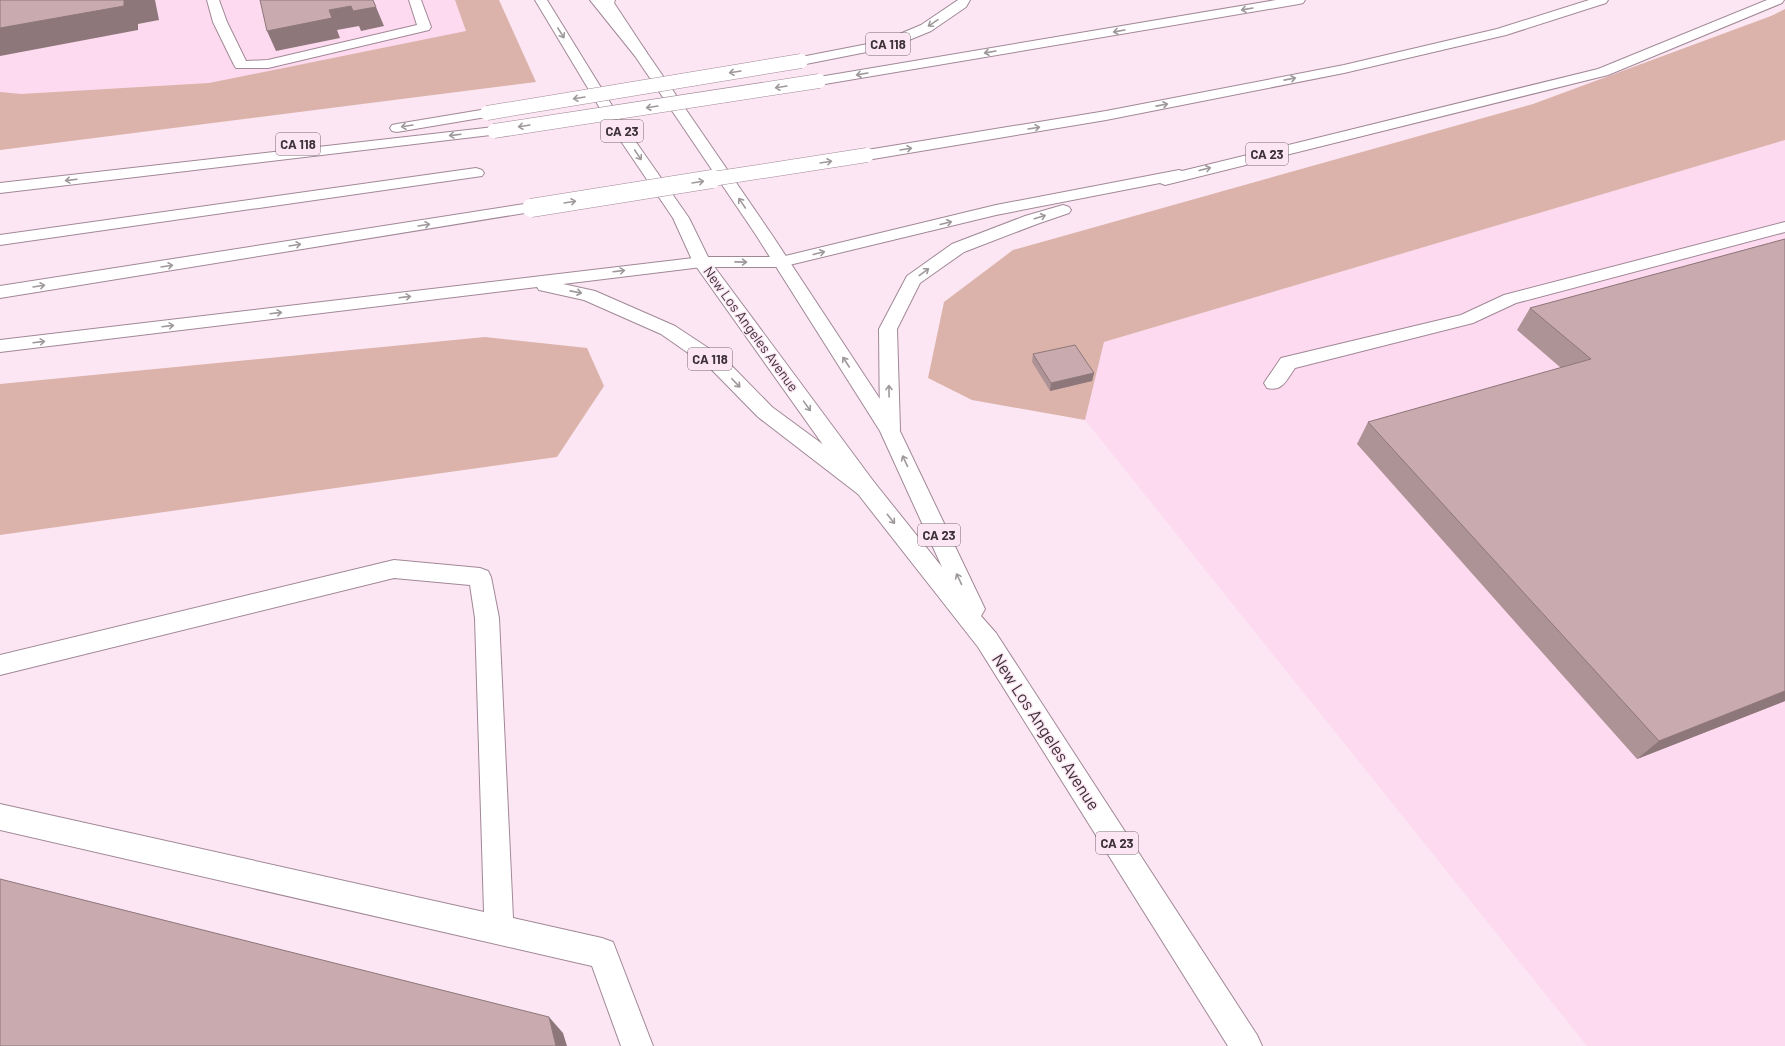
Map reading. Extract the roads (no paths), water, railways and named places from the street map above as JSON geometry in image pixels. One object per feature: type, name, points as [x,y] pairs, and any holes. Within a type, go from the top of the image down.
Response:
[{"type":"main road","points":[[213,0],[220,22],[241,65],[268,64],[424,27],[414,0]]},
{"type":"main road","name":"New Los Angeles Avenue","points":[[541,0],[618,125],[681,218],[702,262],[866,488],[987,640],[1246,1046]]},
{"type":"main road","name":"New Los Angeles Avenue","points":[[596,0],[640,53],[781,262],[890,430],[987,640]]},
{"type":"main road","points":[[609,0],[608,3],[640,53]]},
{"type":"main road","name":"CA 118","points":[[0,188],[110,176],[801,61],[887,44],[926,28],[962,4],[964,0]]},
{"type":"main road","points":[[110,176],[494,131],[819,81],[1299,0]]},
{"type":"main road","points":[[0,292],[1084,120],[1335,70],[1502,31],[1602,0]]},
{"type":"main road","name":"CA 23","points":[[890,430],[888,328],[913,280],[958,248],[1031,220],[1179,176],[1603,72],[1778,0]]},
{"type":"main road","points":[[0,240],[476,173]]},
{"type":"main road","points":[[524,282],[702,262],[781,262],[996,210],[1179,176]]},
{"type":"main road","points":[[1274,384],[1288,363],[1467,319],[1510,298],[1785,227]]},
{"type":"main road","name":"CA 118","points":[[0,346],[524,282],[589,294],[668,330],[718,364],[765,412],[866,488]]},
{"type":"main road","points":[[0,665],[394,569],[480,577],[487,618],[499,930]]},
{"type":"main road","points":[[0,818],[602,953],[637,1046]]}]
